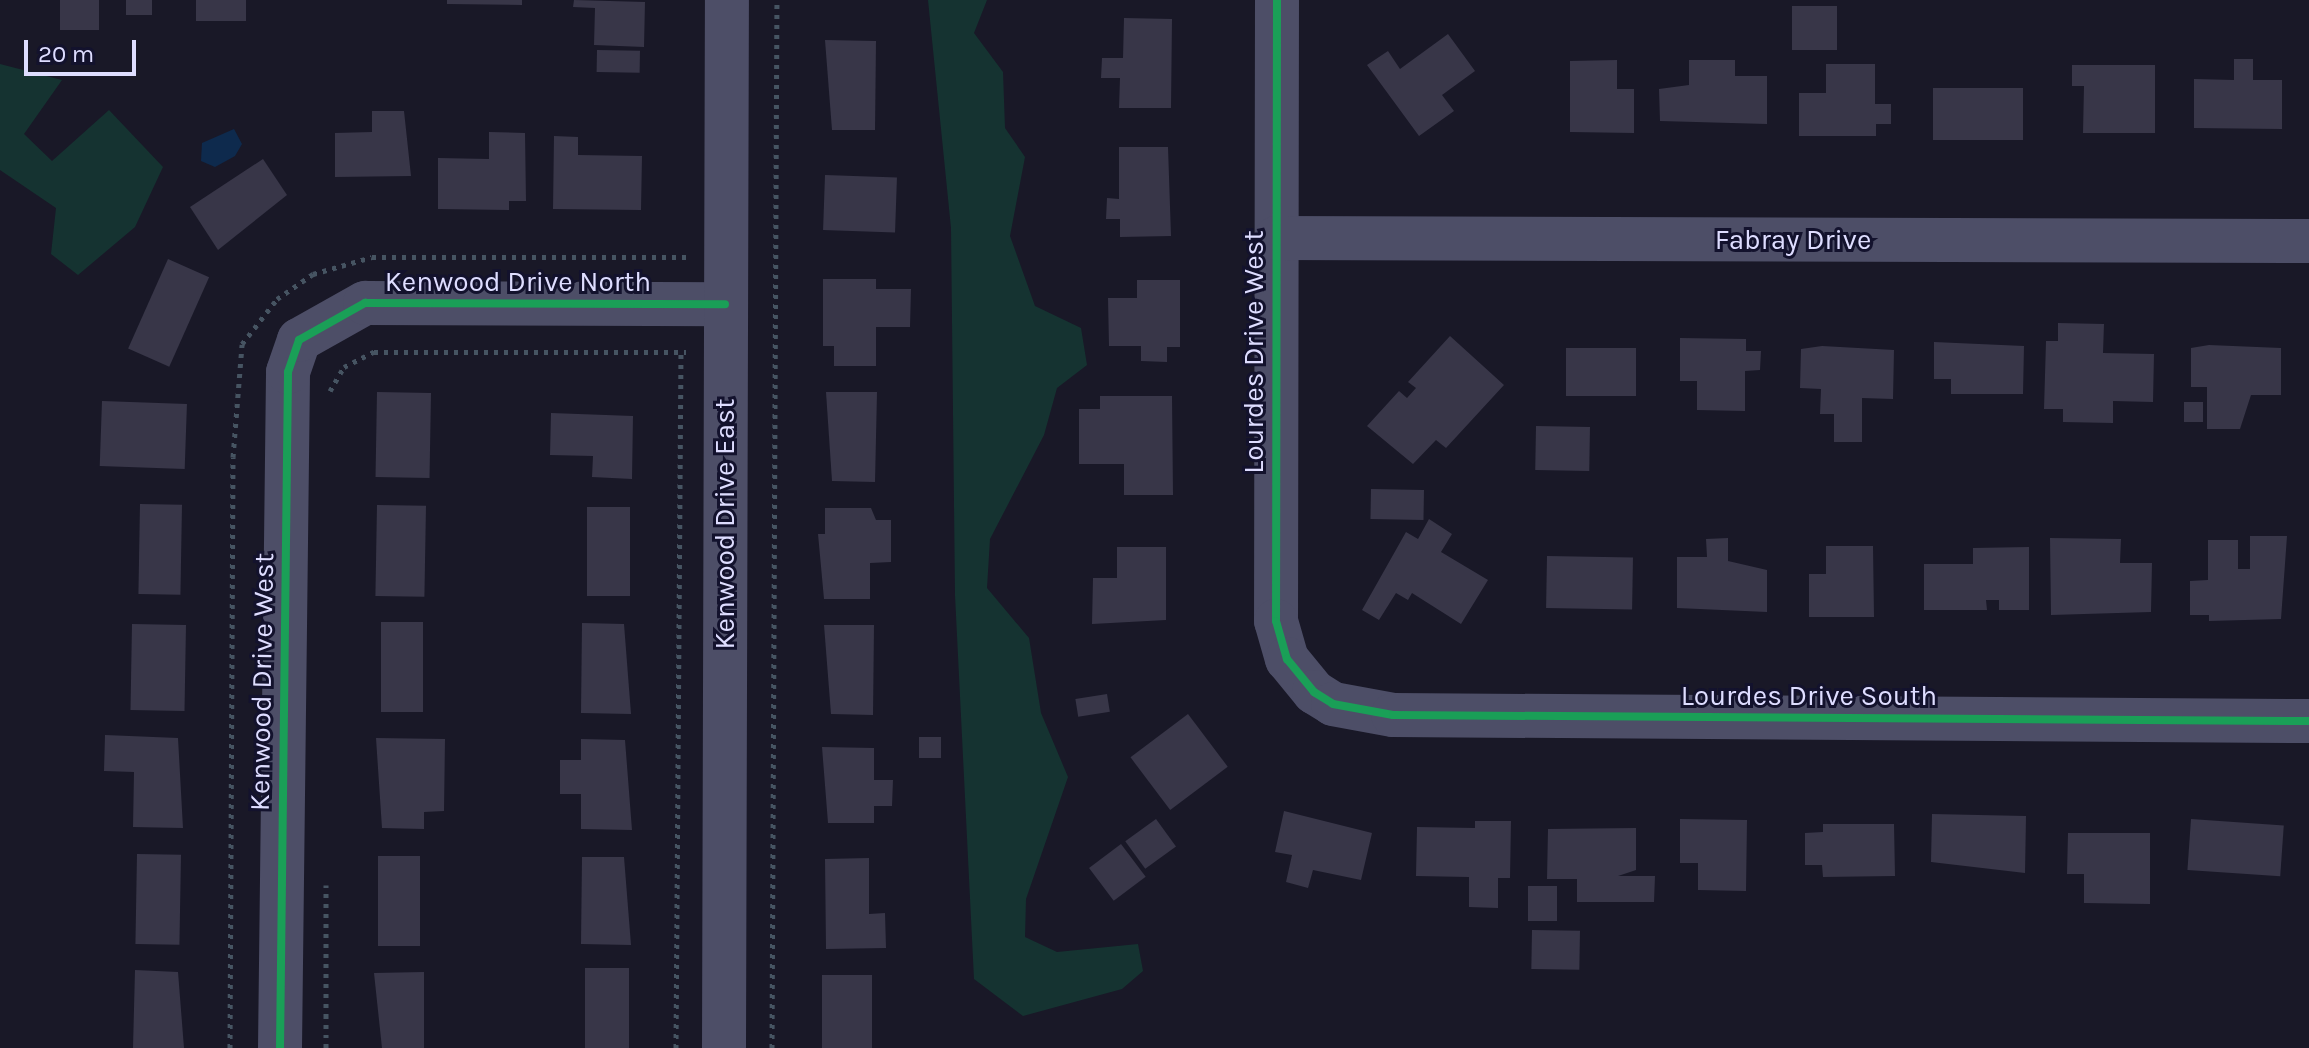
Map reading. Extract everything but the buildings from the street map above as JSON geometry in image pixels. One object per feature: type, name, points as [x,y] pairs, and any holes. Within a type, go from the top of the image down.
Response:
[{"type":"street","name":"Kenwood Drive East","points":[[724,1048],[725,304],[705,257],[727,0]]},
{"type":"street","name":"Lourdes Drive West","points":[[1277,0],[1276,621],[1287,659],[1314,692]]},
{"type":"street","name":"Fabray Drive","points":[[1276,238],[2309,241]]},
{"type":"street","name":"Kenwood Drive North","points":[[316,325],[365,303],[725,304]]},
{"type":"street","name":"Kenwood Drive West","points":[[280,1048],[288,372],[299,340],[316,325]]},
{"type":"street","name":"Lourdes Drive South","points":[[1314,692],[1333,704],[1393,715],[2309,721]]},
{"type":"path","points":[[772,1048],[777,0]]},
{"type":"path","points":[[230,1048],[233,457],[242,344],[277,299],[340,263],[372,257],[705,257],[683,304],[681,352],[676,1048]]},
{"type":"path","points":[[329,403],[344,367],[374,352],[725,353]]},
{"type":"path","points":[[326,873],[326,1048]]},
{"type":"green space","points":[[928,0],[987,0],[974,33],[1003,72],[1005,128],[1025,157],[1010,236],[1035,306],[1081,328],[1087,365],[1057,388],[1044,435],[990,539],[987,588],[1029,638],[1041,713],[1068,777],[1026,899],[1025,937],[1057,952],[1138,944],[1143,971],[1122,989],[1023,1016],[974,979],[955,595],[951,228]]},
{"type":"green space","points":[[0,64],[62,80],[24,134],[52,161],[109,110],[163,167],[135,227],[78,275],[51,254],[56,208],[0,170]]},
{"type":"water","points":[[234,129],[242,144],[235,156],[215,167],[201,161],[202,143]]},
{"type":"cycle path","points":[[1277,0],[1276,621],[1287,659],[1314,692],[1333,704],[1393,715],[2309,721]]},
{"type":"cycle path","points":[[280,1048],[288,372],[299,340],[365,303],[725,304]]}]
